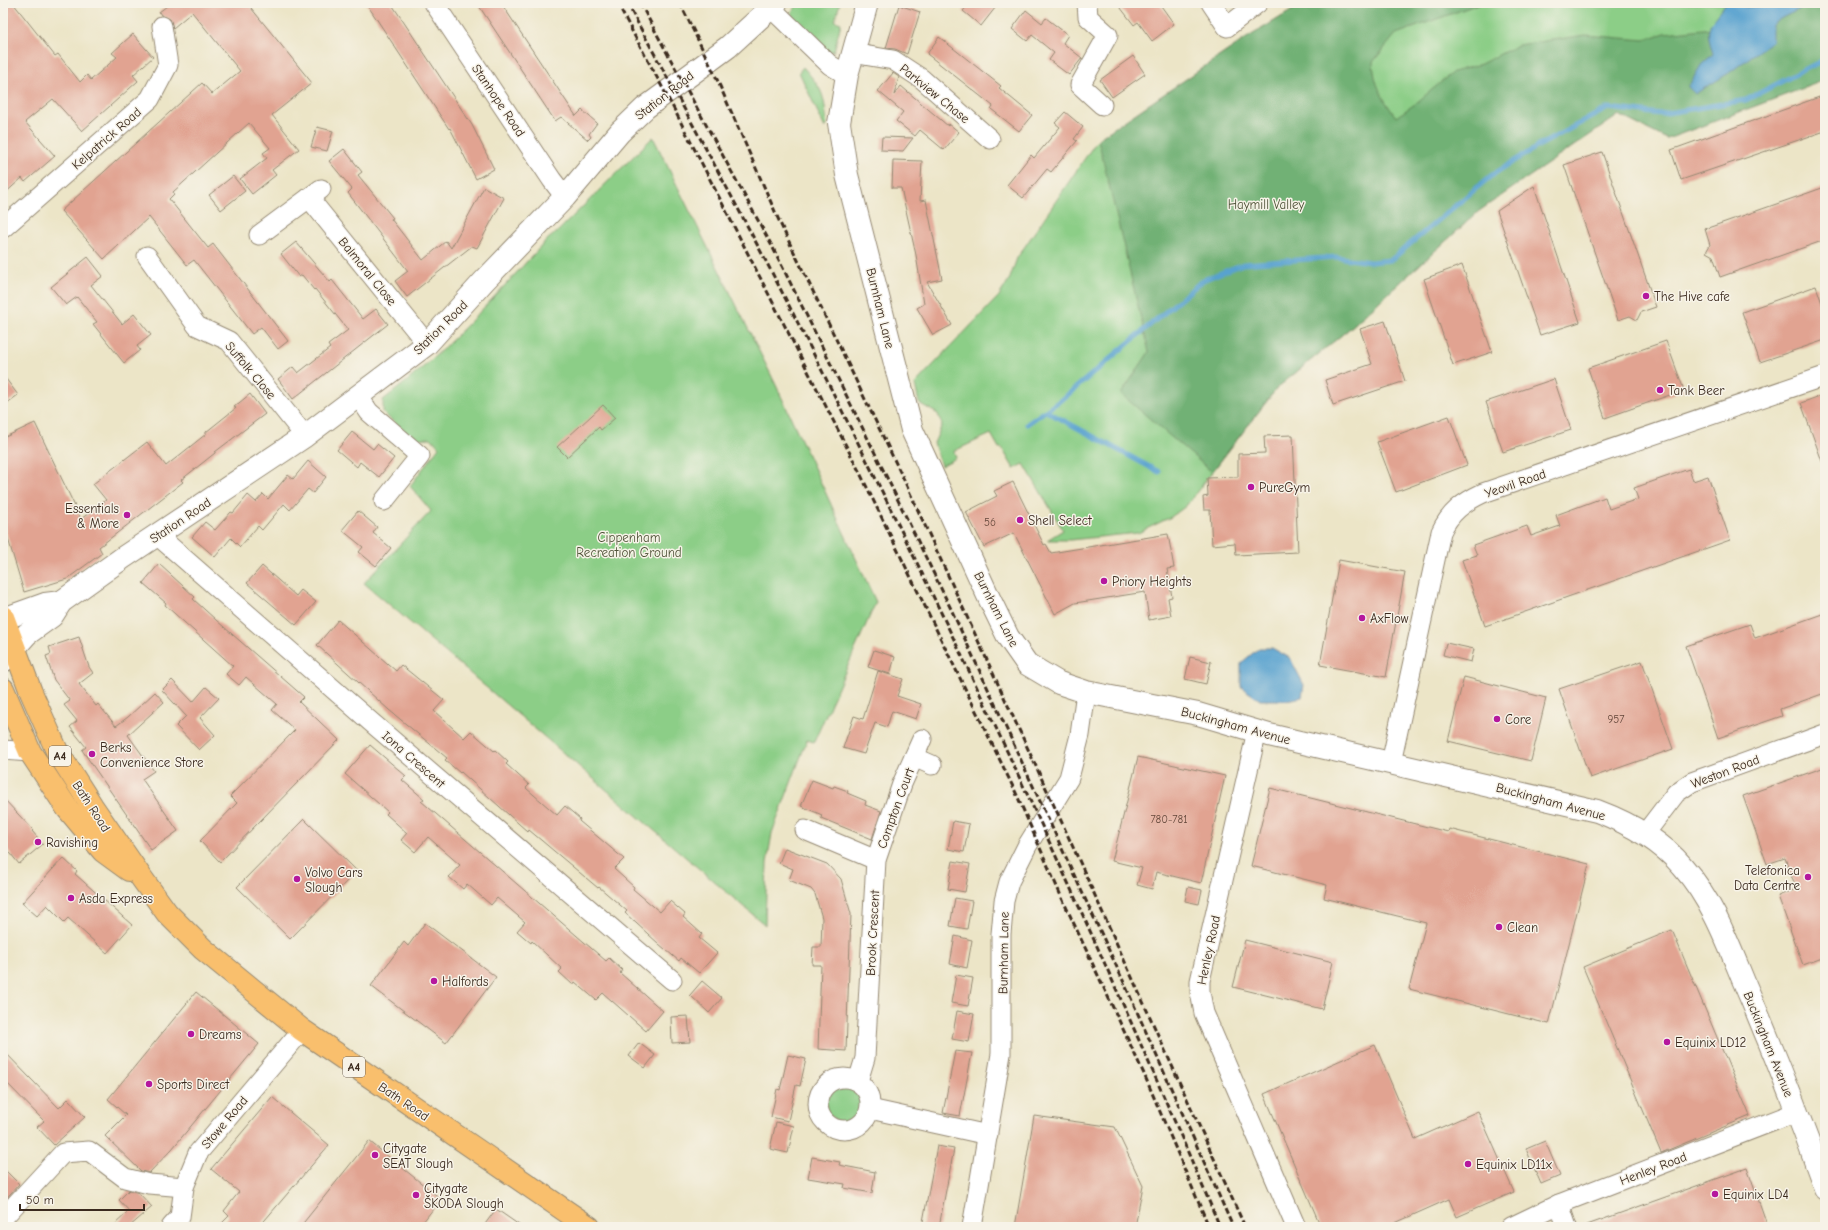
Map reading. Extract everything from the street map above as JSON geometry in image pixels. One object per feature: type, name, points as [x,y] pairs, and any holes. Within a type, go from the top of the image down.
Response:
[{"type":"main road","name":"Bath Road","points":[[3,618],[8,656],[57,751],[92,806],[167,913],[203,949],[302,1030],[589,1227]]},
{"type":"main road","name":"Bath Road","points":[[3,689],[30,752],[67,808],[103,851],[143,880]]},
{"type":"street","name":"Stanhope Road","points":[[434,3],[548,174],[565,197]]},
{"type":"street","name":"Burnham Lane","points":[[867,3],[852,53],[839,123],[847,175],[912,430],[1008,636],[1028,664],[1059,683],[1086,692],[1080,735],[1069,778],[1026,846],[1009,882],[1004,900],[1001,934],[1001,1054],[972,1227]]},
{"type":"street","points":[[1088,3],[1088,17],[1108,35],[1080,85],[1102,105]]},
{"type":"street","points":[[1211,3],[1227,27],[1258,3]]},
{"type":"street","name":"Station Road","points":[[8,656],[27,634],[52,616],[61,602],[304,436],[427,344],[488,276],[565,197],[620,132],[645,108],[728,47],[773,6]]},
{"type":"street","points":[[773,6],[830,65],[847,75]]},
{"type":"street","name":"Kelpatrick Road","points":[[3,228],[150,99],[168,64],[162,26]]},
{"type":"street","name":"Parkview Chase","points":[[852,53],[893,60],[922,79],[990,139]]},
{"type":"street","name":"Balmoral Close","points":[[259,235],[315,193],[427,344]]},
{"type":"street","name":"Suffolk Close","points":[[147,256],[197,326],[229,340],[304,436]]},
{"type":"street","name":"Yeovil Road","points":[[1392,763],[1441,532],[1450,516],[1457,509],[1484,493],[1825,376]]},
{"type":"street","points":[[359,396],[369,412],[420,456],[384,501]]},
{"type":"street","name":"Iona Crescent","points":[[157,535],[377,727],[672,980]]},
{"type":"street","name":"Station Road","points":[[3,618],[44,604],[61,602]]},
{"type":"street","name":"Buckingham Avenue","points":[[1086,692],[1198,714],[1257,731],[1597,811],[1618,819],[1644,835],[1670,854],[1682,866],[1707,900],[1717,919],[1768,1037],[1825,1188]]},
{"type":"street","name":"Henley Road","points":[[1257,731],[1200,981],[1200,992],[1204,1013],[1296,1227]]},
{"type":"street","name":"Weston Road","points":[[1644,835],[1676,793],[1692,782],[1825,734]]},
{"type":"street","name":"Compton Court","points":[[876,860],[902,784],[922,740]]},
{"type":"street","points":[[3,750],[30,752]]},
{"type":"street","name":"Compton Court","points":[[914,757],[932,765]]},
{"type":"street","points":[[805,830],[876,860]]},
{"type":"street","name":"Brook Crescent","points":[[858,1081],[865,1058],[876,860]]},
{"type":"street","name":"Stowe Road","points":[[171,1227],[180,1217],[184,1187],[198,1153],[302,1030]]},
{"type":"street","points":[[848,1077],[858,1081],[866,1088],[870,1098],[870,1110],[866,1119],[859,1126],[849,1130],[839,1130],[829,1126],[822,1119],[818,1109],[818,1099],[821,1090],[828,1082],[838,1078],[848,1077]]},
{"type":"street","points":[[870,1110],[988,1135]]},
{"type":"street","name":"Henley Road","points":[[1511,1227],[1559,1204],[1797,1112]]},
{"type":"street","points":[[3,1218],[63,1152],[88,1151],[125,1178],[149,1184],[184,1187]]},
{"type":"street","points":[[1559,1204],[1567,1227]]},
{"type":"green space","points":[[799,3],[840,3],[835,21],[841,23],[834,51],[828,52],[792,19],[792,12]]},
{"type":"green space","name":"Haymill Valley","points":[[1304,3],[1825,3],[1825,80],[1667,139],[1619,115],[1479,211],[1349,329],[1277,388],[1186,506],[1171,517],[1138,533],[1070,540],[1047,540],[1063,530],[1024,464],[1014,469],[1002,448],[999,448],[991,434],[954,451],[956,458],[941,466],[934,443],[942,425],[938,414],[919,403],[915,384],[999,296],[1010,278],[1017,258],[1098,139],[1245,39]]},
{"type":"green space","name":"Haymill Valley","points":[[1304,3],[1481,3],[1396,34],[1373,62],[1377,85],[1396,117],[1415,104],[1453,72],[1481,64],[1518,45],[1586,35],[1644,40],[1665,33],[1723,27],[1807,3],[1825,3],[1825,80],[1667,139],[1619,115],[1479,211],[1349,329],[1277,388],[1212,472],[1121,394],[1149,352],[1098,139],[1245,39]]},
{"type":"green space","points":[[803,67],[822,94],[827,126],[825,128],[799,72]]},
{"type":"green space","name":"Cippenham Recreation Ground","points":[[653,137],[775,383],[876,602],[814,742],[807,740],[772,833],[767,863],[765,925],[364,583],[431,511],[410,486],[439,447],[431,438],[414,439],[383,413],[383,400],[406,382],[448,344],[548,239],[557,232]]},
{"type":"green space","points":[[844,1086],[857,1091],[862,1104],[857,1117],[844,1122],[831,1117],[826,1104],[831,1091]]},
{"type":"water","points":[[1726,3],[1743,3],[1744,7],[1767,6],[1771,3],[1810,3],[1772,25],[1772,41],[1729,73],[1695,94],[1688,87],[1701,65],[1713,54],[1709,37],[1710,26]]},
{"type":"water","points":[[1259,648],[1272,648],[1290,658],[1304,685],[1302,697],[1286,700],[1260,700],[1241,687],[1241,663]]},
{"type":"building","points":[[3,3],[13,3],[55,56],[58,54],[80,82],[87,75],[91,80],[117,57],[112,53],[133,34],[153,57],[133,75],[138,81],[82,131],[53,99],[25,122],[55,156],[25,182],[22,178],[3,195]]},
{"type":"building","points":[[171,3],[247,3],[312,83],[272,115],[299,149],[272,170],[276,175],[252,194],[240,179],[267,158],[263,153],[270,148],[249,123],[173,192],[174,194],[169,199],[208,248],[213,244],[288,341],[278,349],[261,327],[252,334],[194,260],[187,265],[149,217],[104,259],[61,211],[202,83],[212,94],[240,71],[192,12],[173,28],[170,19],[161,15],[159,12]]},
{"type":"building","points":[[366,3],[391,3],[472,125],[494,169],[476,179],[450,128],[449,129]]},
{"type":"building","points":[[477,3],[501,3],[576,116],[582,110],[597,123],[589,134],[591,137],[588,140],[561,117],[555,121]]},
{"type":"building","points":[[970,3],[999,3],[981,26],[963,11]]},
{"type":"building","points":[[1117,3],[1159,3],[1174,24],[1152,41],[1138,22],[1134,25]]},
{"type":"building","points":[[899,5],[920,12],[907,54],[895,49],[886,48]]},
{"type":"building","points":[[1026,10],[1042,23],[1046,18],[1068,35],[1063,43],[1082,58],[1069,75],[1049,60],[1054,53],[1032,35],[1027,41],[1012,29]]},
{"type":"building","points":[[939,37],[1001,86],[999,88],[1032,115],[1019,131],[991,109],[993,106],[927,54]]},
{"type":"building","points":[[1133,56],[1145,74],[1112,97],[1100,80]]},
{"type":"building","points":[[893,73],[899,77],[894,95],[901,86],[948,126],[949,124],[959,132],[944,150],[920,130],[915,136],[896,121],[903,112],[878,91]]},
{"type":"building","points":[[1825,95],[1825,131],[1681,180],[1671,150]]},
{"type":"building","points":[[1065,112],[1083,127],[1074,139],[1077,141],[1051,172],[1047,169],[1023,198],[1007,185],[1031,155],[1034,158],[1060,127],[1055,123]]},
{"type":"building","points":[[317,127],[333,131],[327,151],[311,147]]},
{"type":"building","points":[[882,137],[913,138],[903,151],[881,150]]},
{"type":"building","points":[[344,149],[362,172],[358,175],[393,218],[391,219],[423,260],[446,241],[451,248],[484,187],[504,198],[477,248],[472,246],[407,297],[395,281],[408,271],[348,193],[352,189],[329,161]]},
{"type":"building","points":[[1602,152],[1656,307],[1641,312],[1637,320],[1630,316],[1618,320],[1564,165]]},
{"type":"building","points":[[893,160],[922,161],[920,201],[926,200],[942,279],[927,282],[952,325],[933,335],[917,308],[924,304],[916,255],[901,188],[892,188]]},
{"type":"building","points":[[233,176],[245,191],[221,210],[209,195]]},
{"type":"building","points":[[1534,186],[1580,322],[1540,335],[1497,211]]},
{"type":"building","points":[[1825,187],[1825,240],[1720,277],[1713,256],[1706,252],[1710,245],[1705,229]]},
{"type":"building","points":[[296,242],[330,282],[332,280],[363,319],[376,309],[388,324],[293,399],[278,379],[293,367],[298,373],[330,348],[328,345],[348,330],[315,289],[314,290],[302,275],[299,277],[281,254]]},
{"type":"building","points":[[88,257],[103,276],[91,285],[122,324],[134,314],[151,335],[137,346],[140,350],[124,363],[93,324],[97,322],[77,297],[66,305],[51,287]]},
{"type":"building","points":[[1462,265],[1492,352],[1453,365],[1424,279]]},
{"type":"building","points":[[1816,286],[1825,312],[1825,340],[1760,362],[1742,312]]},
{"type":"building","points":[[1385,321],[1405,381],[1333,405],[1325,380],[1372,364],[1360,329]]},
{"type":"building","points":[[1666,341],[1684,390],[1605,418],[1588,368]]},
{"type":"building","points":[[3,375],[18,395],[3,406]]},
{"type":"building","points":[[1554,379],[1571,430],[1503,452],[1486,402]]},
{"type":"building","points":[[250,394],[265,414],[181,480],[183,482],[99,547],[102,553],[67,579],[24,592],[3,522],[3,438],[35,423],[81,519],[106,500],[93,484],[147,442],[166,466],[206,434],[206,432],[236,408],[234,407]]},
{"type":"building","points":[[1825,394],[1825,464],[1823,464],[1801,403]]},
{"type":"building","points":[[603,405],[615,418],[601,430],[599,427],[567,457],[557,447]]},
{"type":"building","points":[[1449,416],[1467,465],[1396,492],[1377,442]]},
{"type":"building","points":[[352,432],[373,449],[377,444],[394,458],[379,477],[360,462],[357,467],[337,450]]},
{"type":"building","name":"PureGym","points":[[1293,435],[1298,552],[1236,555],[1235,543],[1212,545],[1210,510],[1204,510],[1203,497],[1208,496],[1207,478],[1238,477],[1238,454],[1265,453],[1264,436]]},
{"type":"building","points":[[308,461],[326,477],[313,493],[308,489],[290,510],[284,504],[262,530],[258,526],[240,547],[231,538],[215,557],[192,537],[205,522],[215,530],[231,512],[233,513],[248,495],[256,502],[263,494],[268,499],[288,475],[293,479]]},
{"type":"building","points":[[1689,469],[1693,481],[1708,476],[1730,540],[1485,626],[1462,560],[1477,555],[1473,545],[1527,526],[1531,536],[1560,526],[1556,515],[1605,497],[1609,509],[1638,499],[1634,488]]},
{"type":"building","name":"Priory Heights","points":[[1013,482],[1044,545],[1046,544],[1051,553],[1168,534],[1174,568],[1167,569],[1172,597],[1168,598],[1171,616],[1149,620],[1145,592],[1075,603],[1055,614],[1014,533],[984,547],[966,512],[997,496],[994,491]]},
{"type":"building","points":[[358,511],[377,527],[373,533],[391,548],[376,566],[359,552],[363,547],[342,530]]},
{"type":"building","name":"AxFlow","points":[[1339,560],[1405,572],[1386,677],[1320,665]]},
{"type":"building","points":[[159,564],[195,597],[193,599],[304,697],[299,702],[339,740],[220,862],[200,841],[237,803],[230,796],[295,730],[272,710],[277,704],[246,677],[239,685],[226,674],[233,666],[165,605],[166,603],[143,583]]},
{"type":"building","points":[[262,566],[296,596],[301,590],[316,602],[296,625],[247,583]]},
{"type":"building","points":[[1825,613],[1825,693],[1780,709],[1782,716],[1718,738],[1686,646],[1750,624],[1755,638]]},
{"type":"building","points":[[338,620],[396,671],[401,665],[444,700],[434,711],[464,738],[471,731],[494,751],[495,750],[508,762],[506,764],[529,785],[526,788],[557,815],[565,806],[580,819],[579,821],[624,859],[614,869],[634,887],[633,889],[660,912],[670,901],[685,914],[683,917],[702,934],[699,938],[717,953],[699,973],[681,958],[679,961],[625,913],[627,911],[599,887],[598,888],[529,830],[528,832],[461,772],[460,773],[445,760],[447,758],[389,710],[317,645]]},
{"type":"building","points":[[79,637],[89,667],[93,673],[79,684],[96,706],[98,704],[116,726],[155,692],[164,702],[128,735],[154,771],[142,779],[178,831],[151,850],[82,750],[86,747],[70,727],[77,721],[64,705],[70,701],[54,680],[46,656],[51,654],[49,647]]},
{"type":"building","points":[[1446,643],[1474,649],[1471,662],[1443,655]]},
{"type":"building","points":[[874,650],[895,657],[890,674],[868,667]]},
{"type":"building","points":[[1190,657],[1211,662],[1206,684],[1185,679]]},
{"type":"building","points":[[1642,661],[1673,749],[1590,778],[1559,689]]},
{"type":"building","points":[[878,671],[903,679],[897,696],[921,704],[916,719],[892,711],[887,727],[875,723],[864,754],[843,748],[854,716],[863,719]]},
{"type":"building","name":"Core","points":[[1464,677],[1546,698],[1531,761],[1448,741]]},
{"type":"building","points":[[172,680],[193,702],[206,687],[219,698],[200,718],[215,735],[199,750],[176,726],[186,716],[162,690]]},
{"type":"building","points":[[370,745],[406,776],[402,780],[424,799],[421,801],[606,961],[609,958],[622,970],[620,973],[663,1011],[646,1031],[603,993],[596,1000],[575,982],[573,985],[559,972],[562,969],[532,941],[531,943],[517,931],[525,922],[497,898],[491,905],[467,884],[463,889],[449,877],[460,865],[428,837],[415,852],[401,840],[407,833],[386,814],[388,812],[345,774]]},
{"type":"building","points":[[1138,757],[1225,776],[1201,883],[1156,872],[1152,889],[1137,885],[1142,868],[1112,861]]},
{"type":"building","name":"Telefonica Data Centre","points":[[1825,767],[1825,957],[1803,965],[1778,896],[1796,889],[1785,858],[1767,864],[1743,796]]},
{"type":"building","points":[[812,780],[833,788],[834,786],[848,791],[847,793],[866,801],[865,805],[881,811],[872,839],[821,818],[822,815],[801,806]]},
{"type":"building","points":[[1270,788],[1448,832],[1449,829],[1589,864],[1549,1024],[1409,989],[1426,923],[1324,898],[1327,885],[1251,866]]},
{"type":"building","points":[[3,798],[33,830],[32,831],[43,844],[19,864],[3,844]]},
{"type":"building","name":"Volvo Cars Slough","points":[[304,819],[357,871],[290,939],[237,887]]},
{"type":"building","points":[[953,821],[969,824],[964,852],[948,849]]},
{"type":"building","points":[[785,848],[827,864],[841,879],[851,914],[846,1051],[818,1049],[821,965],[812,965],[813,947],[821,947],[822,918],[815,894],[811,889],[789,880],[793,869],[779,863]]},
{"type":"building","points":[[63,858],[77,871],[75,874],[132,925],[107,953],[68,918],[64,922],[47,905],[37,916],[22,903]]},
{"type":"building","points":[[953,861],[970,864],[965,892],[948,889]]},
{"type":"building","points":[[1188,887],[1202,890],[1199,904],[1185,901]]},
{"type":"building","points":[[955,898],[972,901],[967,929],[950,926]]},
{"type":"building","name":"Halfords","points":[[425,923],[496,977],[446,1043],[371,986],[404,942],[408,946]]},
{"type":"building","name":"Equinix LD12","points":[[1672,930],[1750,1116],[1661,1153],[1583,967]]},
{"type":"building","points":[[955,936],[972,940],[967,968],[950,964]]},
{"type":"building","points":[[1245,940],[1333,962],[1322,1009],[1233,987]]},
{"type":"building","points":[[956,975],[973,978],[968,1006],[951,1003]]},
{"type":"building","points":[[702,981],[722,998],[709,1013],[690,995]]},
{"type":"building","points":[[196,992],[259,1044],[172,1149],[149,1173],[141,1171],[105,1136],[126,1115],[108,1099]]},
{"type":"building","points":[[957,1011],[974,1014],[969,1042],[952,1039]]},
{"type":"building","points":[[688,1016],[690,1042],[672,1043],[671,1017]]},
{"type":"building","points":[[639,1043],[655,1055],[645,1068],[629,1056]]},
{"type":"building","points":[[1375,1045],[1415,1139],[1478,1111],[1514,1192],[1457,1217],[1449,1199],[1386,1227],[1321,1227],[1264,1094]]},
{"type":"building","points":[[3,1050],[59,1108],[68,1099],[85,1117],[54,1145],[37,1127],[44,1121],[3,1079]]},
{"type":"building","points":[[955,1051],[972,1053],[960,1116],[943,1113]]},
{"type":"building","points":[[788,1055],[806,1059],[800,1086],[796,1085],[788,1121],[771,1117],[777,1089],[780,1090]]},
{"type":"building","points":[[272,1097],[329,1145],[259,1227],[218,1227],[229,1216],[224,1211],[239,1192],[211,1169]]},
{"type":"building","points":[[1034,1116],[1115,1127],[1143,1186],[1135,1227],[1015,1227]]},
{"type":"building","points":[[776,1122],[794,1126],[788,1153],[770,1149]]},
{"type":"building","points":[[369,1141],[441,1199],[419,1227],[300,1227]]},
{"type":"building","points":[[1545,1141],[1560,1176],[1541,1184],[1526,1149]]},
{"type":"building","points":[[937,1146],[954,1149],[939,1227],[922,1227]]},
{"type":"building","points":[[812,1157],[840,1162],[839,1165],[875,1172],[872,1193],[844,1188],[845,1184],[808,1178]]},
{"type":"building","points":[[3,1168],[19,1184],[3,1202]]},
{"type":"building","name":"Equinix LD4","points":[[1747,1168],[1768,1227],[1587,1227],[1587,1225]]},
{"type":"building","points":[[129,1190],[139,1193],[152,1207],[129,1227],[112,1227],[129,1211],[119,1200]]},
{"type":"building","points":[[496,1209],[522,1227],[483,1227]]},
{"type":"waterway","points":[[1027,424],[1065,397],[1203,280],[1243,264],[1336,257],[1370,262],[1391,260],[1492,175],[1540,145],[1608,108],[1661,114],[1746,100],[1825,59]]},
{"type":"waterway","points":[[1046,411],[1159,472]]},
{"type":"railway","points":[[617,3],[675,111],[859,471],[1016,793],[1061,896],[1144,1074],[1209,1227]]},
{"type":"railway","points":[[627,3],[780,288],[911,551],[1070,887],[1220,1227]]},
{"type":"railway","points":[[640,3],[773,248],[951,609],[1126,987],[1233,1227]]},
{"type":"railway","points":[[680,3],[716,77],[780,223],[904,480],[1063,825],[1245,1227]]},
{"type":"place","name":"The Hive cafe","points":[[1646,296]]},
{"type":"place","name":"Tank Beer","points":[[1660,390]]},
{"type":"place","name":"PureGym","points":[[1251,487]]},
{"type":"place","name":"Essentials & More","points":[[127,515]]},
{"type":"place","name":"Shell Select","points":[[1020,520]]},
{"type":"place","name":"Priory Heights","points":[[1104,581]]},
{"type":"place","name":"AxFlow","points":[[1362,618]]},
{"type":"place","name":"Core","points":[[1497,719]]},
{"type":"place","name":"Berks Convenience Store","points":[[92,754]]},
{"type":"place","name":"Ravishing","points":[[38,842]]},
{"type":"place","name":"Telefonica Data Centre","points":[[1808,877]]},
{"type":"place","name":"Volvo Cars Slough","points":[[297,879]]},
{"type":"place","name":"Asda Express","points":[[71,898]]},
{"type":"place","name":"Clean","points":[[1499,927]]},
{"type":"place","name":"Halfords","points":[[434,981]]},
{"type":"place","name":"Dreams","points":[[191,1034]]},
{"type":"place","name":"Equinix LD12","points":[[1667,1042]]},
{"type":"place","name":"Sports Direct","points":[[149,1084]]},
{"type":"place","name":"Citygate SEAT Slough","points":[[375,1155]]},
{"type":"place","name":"Equinix LD11x","points":[[1468,1164]]},
{"type":"place","name":"Equinix LD4","points":[[1715,1194]]},
{"type":"place","name":"Citygate ŠKODA Slough","points":[[416,1195]]}]
